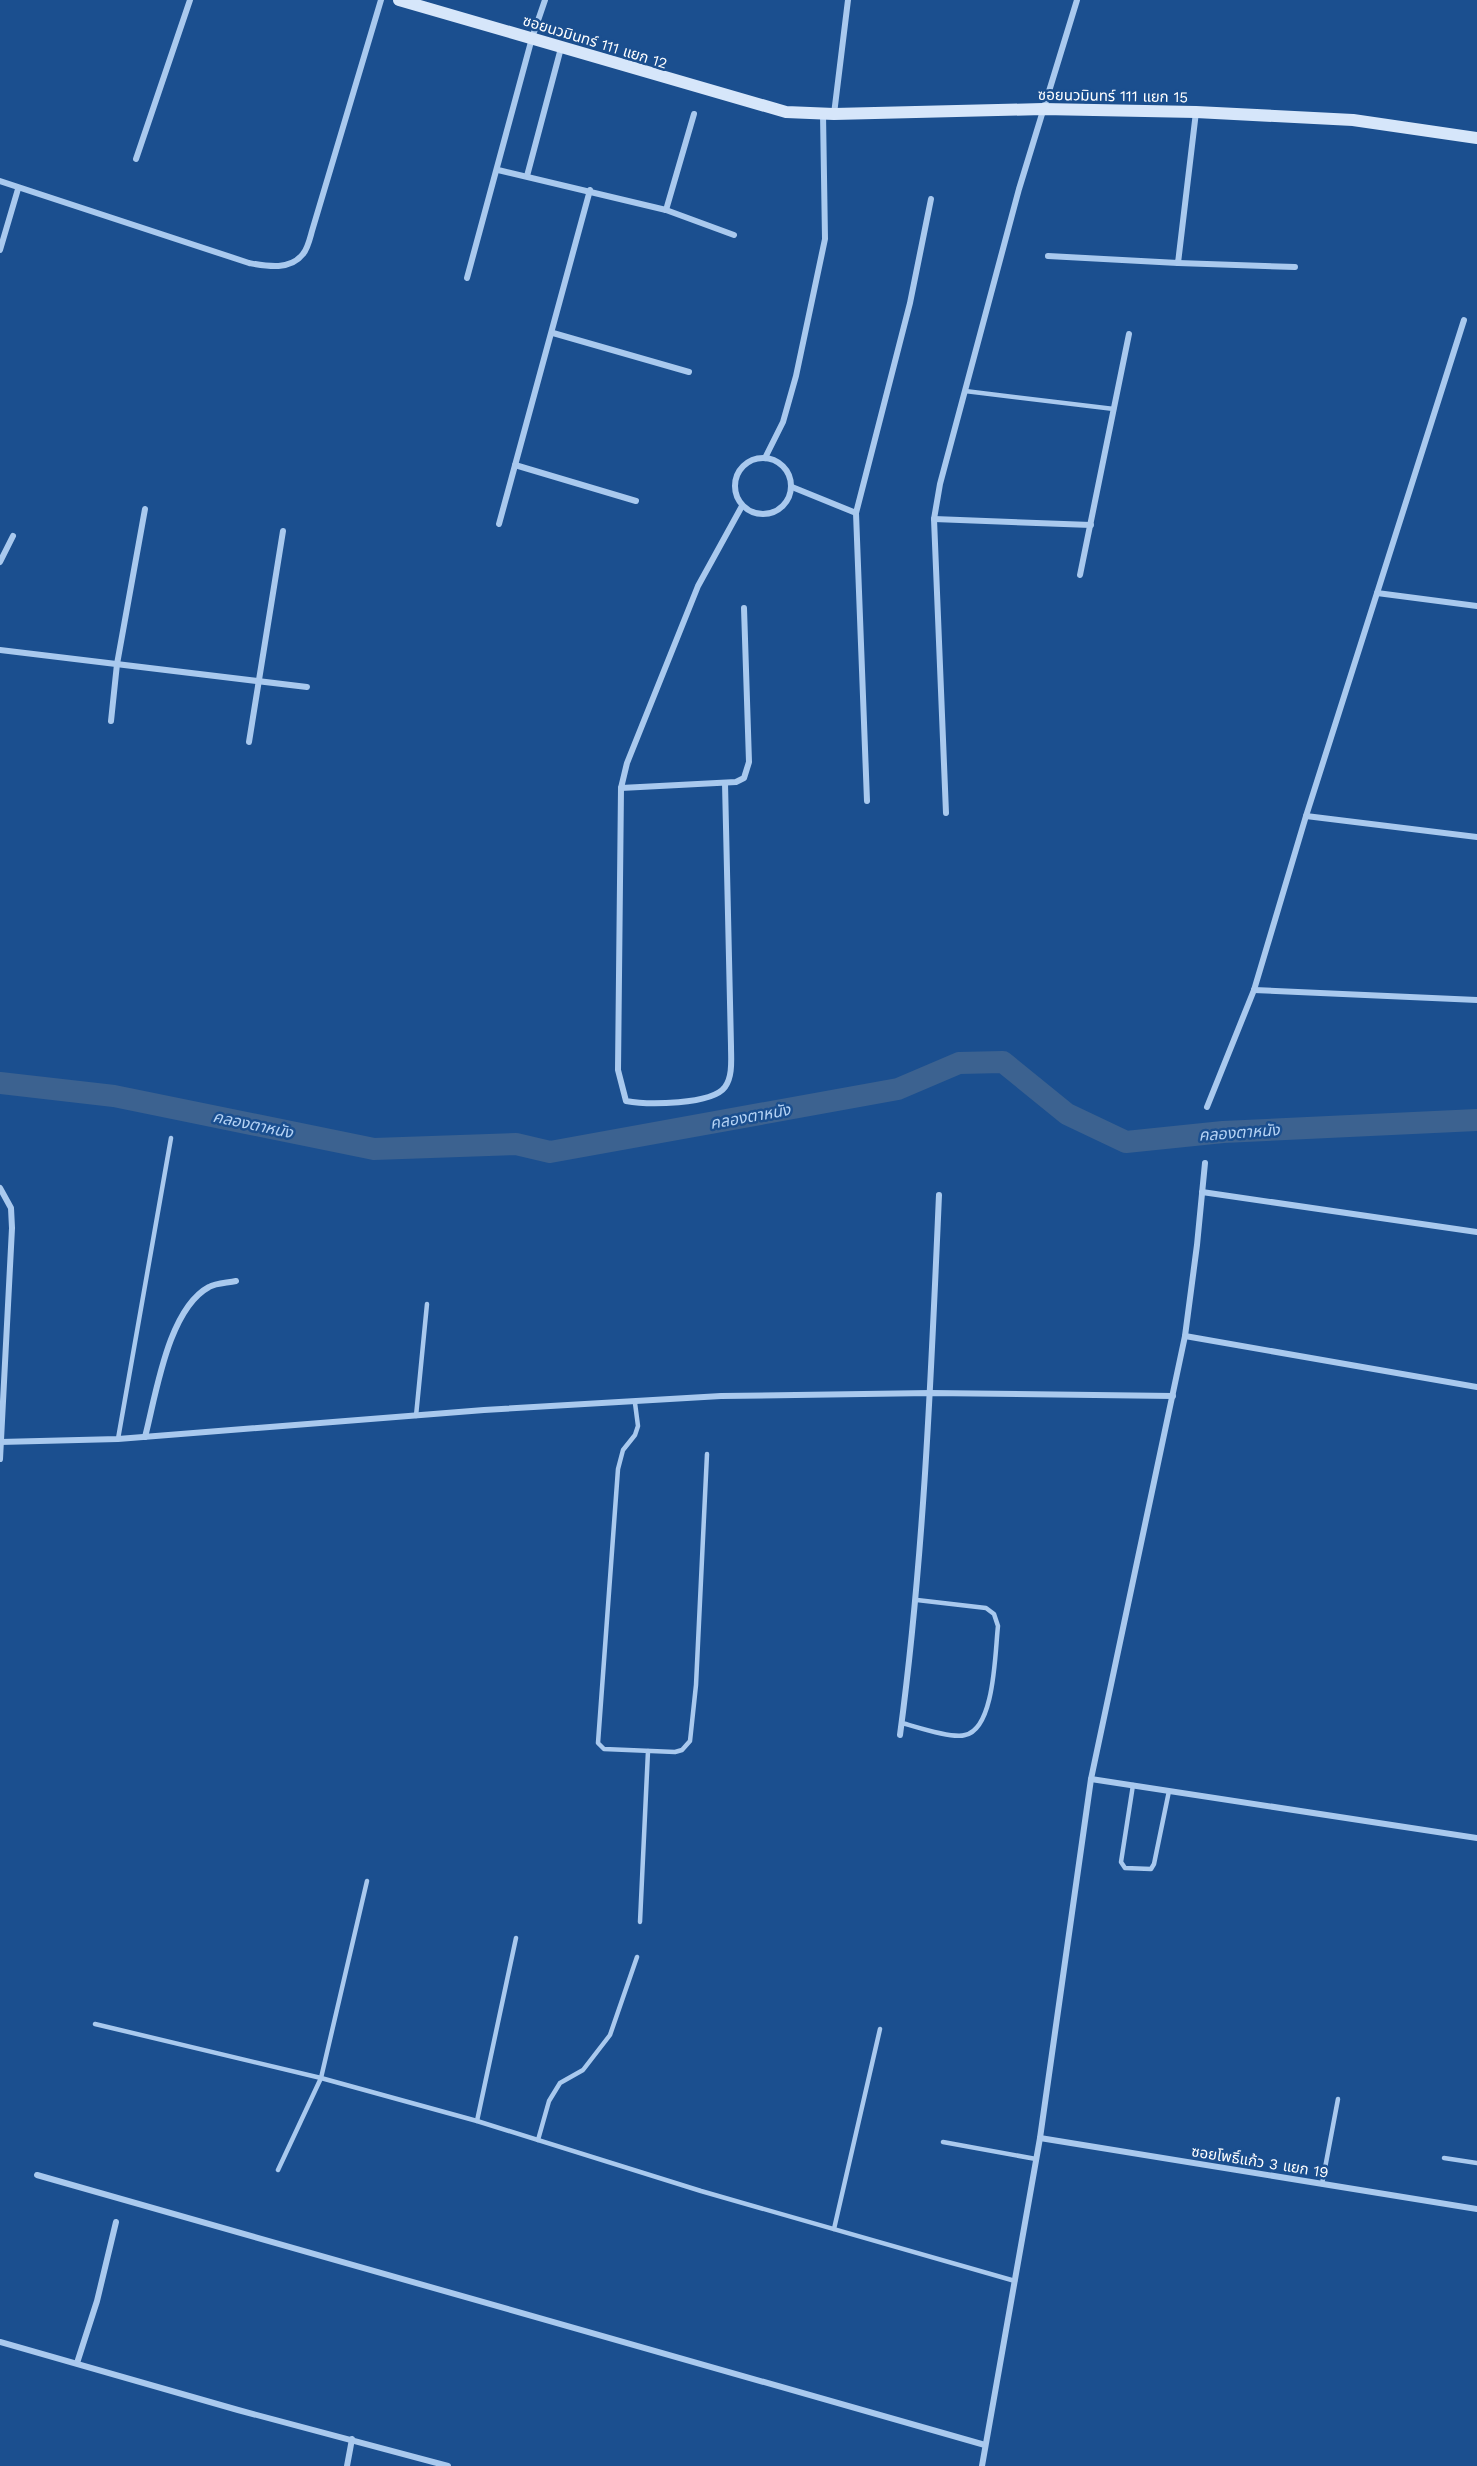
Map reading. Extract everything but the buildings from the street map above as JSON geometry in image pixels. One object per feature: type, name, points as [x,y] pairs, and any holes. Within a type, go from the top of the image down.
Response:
[{"type":"street","points":[[136,159],[190,0]]},
{"type":"street","points":[[0,182],[249,263],[275,267],[287,264],[303,255],[312,231],[381,0]]},
{"type":"street","name":"ซอยนวมินทร์ 111 แยก 12","points":[[399,0],[748,103]]},
{"type":"street","points":[[467,278],[532,38],[545,0]]},
{"type":"street","points":[[765,458],[783,422],[796,376],[825,239],[829,114],[848,0]]},
{"type":"street","points":[[946,813],[934,519],[940,484],[965,391],[1043,109],[1077,0]]},
{"type":"street","points":[[527,176],[561,48]]},
{"type":"street","name":"ซอยนวมินทร์ 111 แยก 15","points":[[748,103],[786,112],[829,114],[1043,109],[1196,112],[1353,120],[1477,138]]},
{"type":"street","points":[[1179,262],[1196,112]]},
{"type":"street","points":[[666,210],[694,114]]},
{"type":"street","points":[[498,170],[590,190],[666,210],[734,235]]},
{"type":"street","points":[[0,250],[18,189]]},
{"type":"street","points":[[498,524],[553,333],[590,190]]},
{"type":"street","points":[[867,801],[856,513],[910,303],[931,199]]},
{"type":"street","points":[[1048,256],[1295,267]]},
{"type":"street","points":[[1207,1107],[1254,990],[1306,816],[1464,320]]},
{"type":"street","points":[[553,333],[689,372]]},
{"type":"street","points":[[1080,575],[1130,334]]},
{"type":"street","points":[[725,783],[731,1046],[731,1070],[727,1085],[720,1093],[702,1100],[639,1104],[626,1101],[618,1070],[621,788],[627,763],[698,586],[742,506],[735,485],[737,474],[753,459],[775,460],[784,467],[790,476],[792,487],[783,507],[773,513],[762,515],[742,506]]},
{"type":"street","points":[[515,465],[636,501]]},
{"type":"street","points":[[792,487],[856,513]]},
{"type":"street","points":[[111,721],[117,664],[145,509]]},
{"type":"street","points":[[934,519],[1091,525]]},
{"type":"street","points":[[249,742],[283,531]]},
{"type":"street","points":[[0,562],[13,536]]},
{"type":"street","points":[[1377,593],[1477,606]]},
{"type":"street","points":[[621,788],[725,783],[736,782],[744,778],[749,762],[744,608]]},
{"type":"street","points":[[0,650],[307,687]]},
{"type":"street","points":[[1306,816],[1477,837]]},
{"type":"street","points":[[1254,990],[1477,1000]]},
{"type":"street","points":[[982,2466],[1040,2138],[1091,1779],[1185,1336],[1204,1163]]},
{"type":"street","points":[[0,1188],[11,1208],[12,1228],[0,1459]]},
{"type":"street","points":[[1202,1192],[1477,1232]]},
{"type":"street","points":[[900,1735],[917,1600],[931,1393],[939,1195]]},
{"type":"street","points":[[145,1437],[165,1356],[177,1326],[193,1300],[210,1286],[236,1281]]},
{"type":"street","points":[[1185,1336],[1477,1387]]},
{"type":"street","points":[[1,1442],[117,1439],[721,1396],[931,1393],[1173,1396]]},
{"type":"street","points":[[1091,1779],[1477,1838]]},
{"type":"street","name":"ซอยโพธิ์แก้ว 3 แยก 19","points":[[1040,2138],[1477,2209]]},
{"type":"street","points":[[37,2175],[985,2445]]},
{"type":"street","points":[[77,2363],[116,2222]]},
{"type":"street","points":[[0,2342],[238,2410],[448,2466]]},
{"type":"street","points":[[347,2466],[352,2439]]},
{"type":"lane","points":[[965,391],[1114,409]]},
{"type":"lane","points":[[117,1439],[171,1138]]},
{"type":"lane","points":[[416,1416],[427,1304]]},
{"type":"lane","points":[[635,1403],[638,1426],[635,1435],[622,1450],[618,1469],[598,1743],[604,1749],[675,1752],[682,1750],[690,1741],[696,1685],[707,1454]]},
{"type":"lane","points":[[902,1724],[965,1736],[979,1728],[987,1710],[998,1626],[993,1614],[986,1608],[917,1600]]},
{"type":"lane","points":[[640,1922],[648,1751]]},
{"type":"lane","points":[[1133,1785],[1121,1862],[1125,1868],[1145,1871],[1151,1869],[1154,1864],[1170,1791]]},
{"type":"lane","points":[[278,2170],[321,2078],[367,1881]]},
{"type":"lane","points":[[477,2121],[516,1938]]},
{"type":"lane","points":[[538,2140],[549,2101],[560,2083],[583,2070],[610,2035],[637,1957]]},
{"type":"lane","points":[[95,2024],[321,2078],[477,2121],[701,2191],[1015,2281]]},
{"type":"lane","points":[[834,2229],[880,2029]]},
{"type":"lane","points":[[1322,2184],[1338,2099]]},
{"type":"lane","points":[[943,2142],[1036,2159]]},
{"type":"lane","points":[[1444,2158],[1477,2163]]},
{"type":"waterway","name":"คลองตาหนัง","points":[[0,1083],[114,1096],[374,1149],[516,1144],[550,1152],[898,1089],[959,1063],[1003,1062],[1067,1114],[1126,1142],[1223,1132],[1477,1120]]}]
